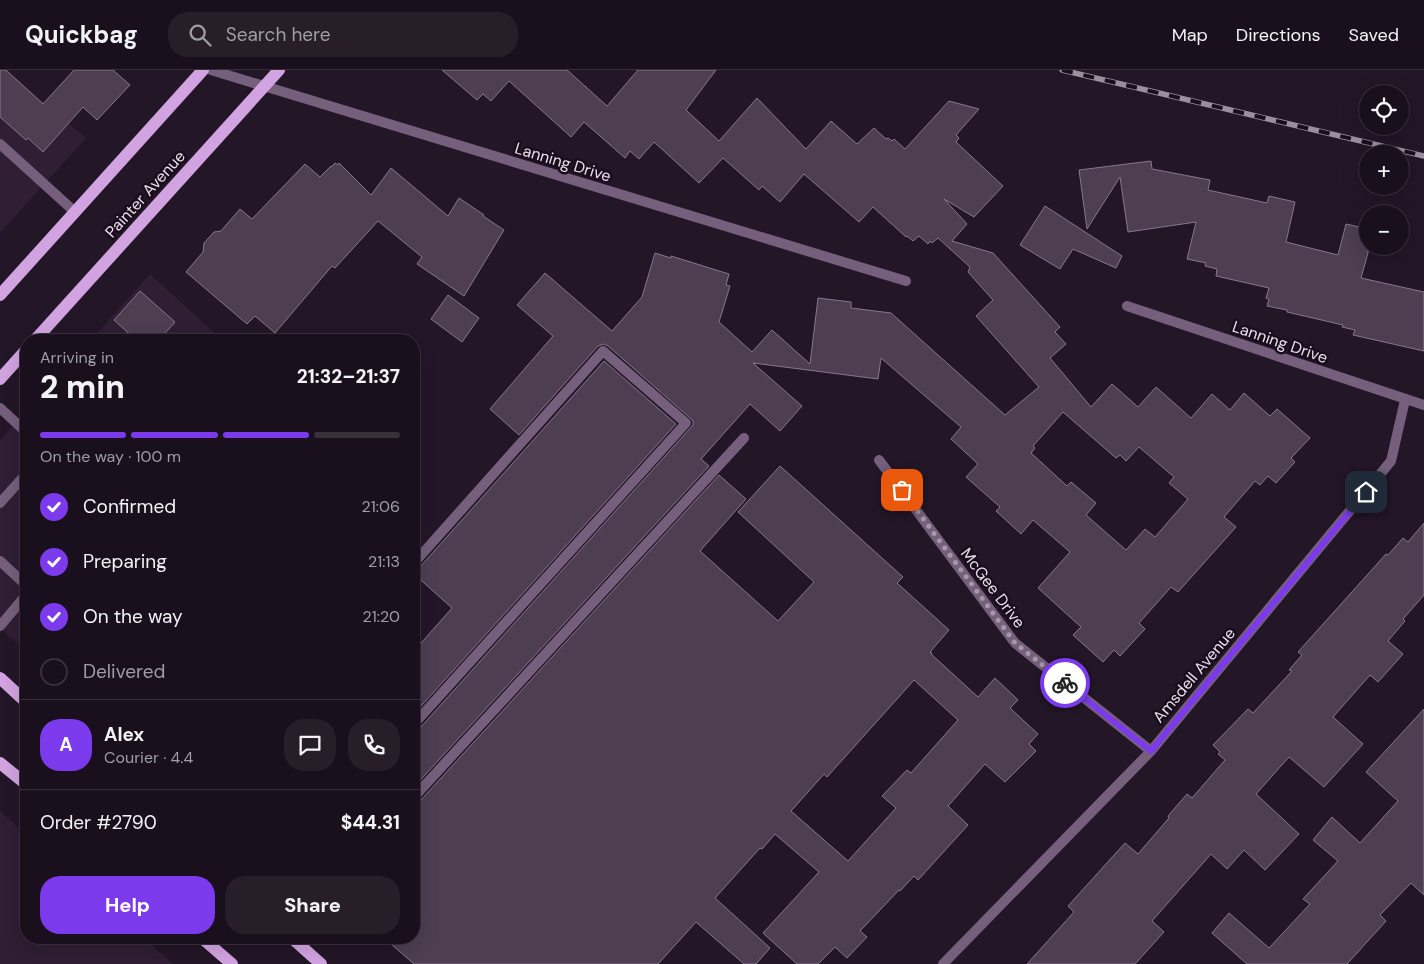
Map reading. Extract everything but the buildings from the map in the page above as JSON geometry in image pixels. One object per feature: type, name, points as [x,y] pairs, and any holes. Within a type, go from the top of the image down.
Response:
[{"type":"main road","points":[[0,295],[203,70]]},
{"type":"main road","name":"Painter Avenue","points":[[41,334],[279,70]]},
{"type":"main road","points":[[0,379],[20,357]]},
{"type":"main road","points":[[0,678],[20,696]]},
{"type":"main road","points":[[0,764],[20,779]]},
{"type":"main road","points":[[208,944],[225,962]]},
{"type":"main road","points":[[299,944],[321,964]]},
{"type":"street","name":"Lanning Drive","points":[[211,70],[906,281]]},
{"type":"street","points":[[0,144],[76,212]]},
{"type":"street","name":"Lanning Drive","points":[[1127,306],[1424,406]]},
{"type":"street","points":[[420,556],[603,351],[686,423],[420,717]]},
{"type":"street","name":"Amsdell Avenue","points":[[943,964],[1151,751],[1391,461],[1405,400]]},
{"type":"street","points":[[0,408],[20,426]]},
{"type":"street","points":[[420,790],[744,438]]},
{"type":"street","name":"McGee Drive","points":[[879,460],[1015,643],[1151,751]]},
{"type":"street","points":[[0,504],[20,481]]},
{"type":"street","points":[[0,561],[20,579]]},
{"type":"street","points":[[0,626],[20,602]]},
{"type":"shaded area","points":[[0,70],[6,70],[86,138],[0,233]]},
{"type":"shaded area","points":[[150,274],[215,334],[96,334]]},
{"type":"shaded area","points":[[20,418],[20,646],[0,628],[0,440]]},
{"type":"shaded area","points":[[0,811],[20,829],[20,944],[150,944],[173,964],[0,964]]},
{"type":"railway","points":[[1062,70],[1424,156]]},
{"type":"way so far","points":[[902,490],[1015,643],[1065,683]]},
{"type":"route","points":[[1065,683],[1151,751],[1366,492]]}]
